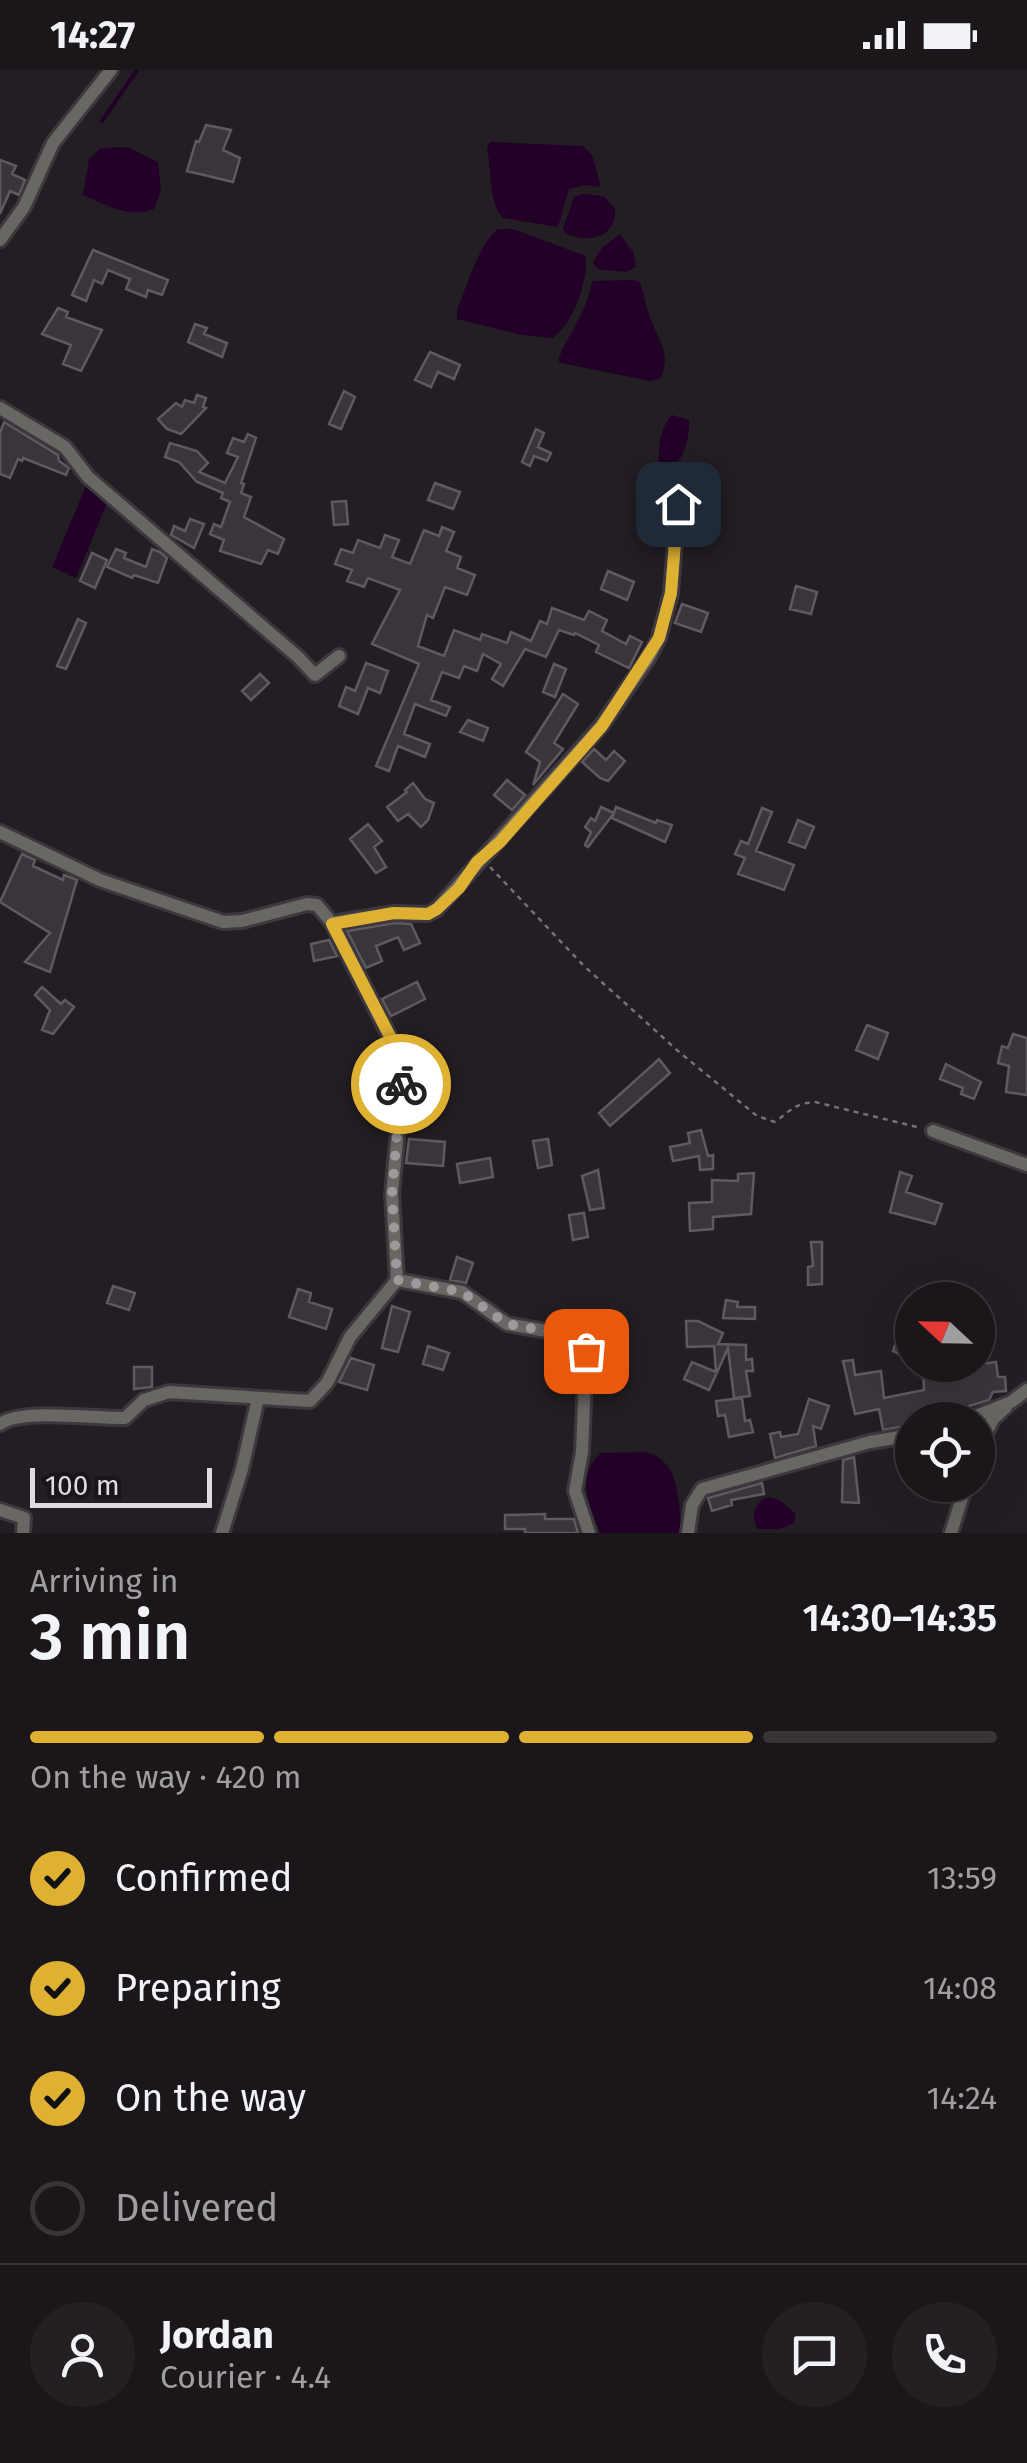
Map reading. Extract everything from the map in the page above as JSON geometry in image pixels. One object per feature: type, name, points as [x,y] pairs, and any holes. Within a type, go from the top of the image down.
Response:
[{"type":"street","points":[[0,240],[24,207],[53,143],[111,70]]},
{"type":"street","points":[[0,408],[65,448],[88,477],[298,657],[315,676],[339,656]]},
{"type":"street","points":[[332,924],[394,913],[428,914],[459,888],[602,726],[659,638],[671,593],[678,504]]},
{"type":"street","points":[[0,832],[100,880],[223,922],[242,922],[307,904],[317,905],[332,924],[396,1048],[402,1088],[392,1194],[397,1280],[350,1337],[327,1383],[310,1401],[169,1392],[144,1400],[125,1418],[40,1416],[8,1418],[0,1424]]},
{"type":"street","points":[[933,1131],[1027,1164]]},
{"type":"street","points":[[397,1280],[462,1292],[507,1324],[581,1341],[586,1351],[584,1416],[575,1491],[589,1533]]},
{"type":"street","points":[[995,1417],[1027,1390]]},
{"type":"street","points":[[222,1533],[242,1470],[258,1398]]},
{"type":"street","points":[[995,1408],[1011,1402]]},
{"type":"street","points":[[688,1533],[692,1505],[702,1489],[895,1438]]},
{"type":"street","points":[[951,1533],[961,1502]]},
{"type":"street","points":[[0,1510],[24,1518],[23,1533]]},
{"type":"path","points":[[482,859],[584,966],[757,1116],[775,1122],[786,1110],[814,1102],[933,1131]]},
{"type":"shaded area","points":[[490,142],[583,146],[592,155],[601,187],[569,189],[558,227],[503,218],[493,195],[487,149]]},
{"type":"shaded area","points":[[127,147],[158,162],[161,191],[154,209],[127,212],[83,195],[89,159],[101,148]]},
{"type":"shaded area","points":[[603,196],[615,208],[611,226],[600,236],[583,238],[565,233],[563,228],[574,197]]},
{"type":"shaded area","points":[[498,229],[513,229],[586,256],[578,300],[553,338],[522,335],[457,319],[474,266]]},
{"type":"shaded area","points":[[620,234],[633,252],[636,267],[626,272],[597,269],[593,262],[602,248]]},
{"type":"shaded area","points":[[592,281],[640,282],[662,346],[665,362],[660,379],[650,381],[561,363],[558,360],[582,312]]},
{"type":"shaded area","points":[[672,415],[689,420],[689,426],[683,453],[672,467],[659,463],[659,457],[662,431]]},
{"type":"shaded area","points":[[91,485],[108,501],[76,578],[52,567],[86,486]]},
{"type":"shaded area","points":[[645,1452],[657,1456],[671,1473],[682,1533],[600,1533],[586,1482],[593,1462],[601,1453]]},
{"type":"shaded area","points":[[769,1497],[796,1514],[794,1523],[780,1529],[758,1529],[755,1510]]},
{"type":"building","points":[[206,125],[231,130],[223,150],[240,158],[233,182],[187,171],[196,141],[199,142]]},
{"type":"building","points":[[0,160],[16,166],[12,174],[25,180],[19,195],[10,191],[0,214]]},
{"type":"building","points":[[93,250],[168,280],[162,295],[148,290],[146,297],[126,289],[130,279],[108,270],[102,284],[94,280],[86,301],[72,295]]},
{"type":"building","points":[[58,308],[68,312],[66,317],[102,330],[81,371],[63,364],[71,345],[42,334]]},
{"type":"building","points":[[195,324],[207,328],[204,334],[227,343],[222,357],[188,342]]},
{"type":"building","points":[[430,352],[460,365],[454,379],[438,372],[431,387],[415,380]]},
{"type":"building","points":[[344,391],[355,397],[341,429],[329,424]]},
{"type":"building","points":[[197,395],[206,398],[206,408],[181,434],[167,429],[158,419],[176,403],[182,407],[185,400],[194,403]]},
{"type":"building","points":[[4,422],[58,455],[59,461],[69,468],[66,475],[23,458],[18,459],[10,478],[0,474],[0,433]]},
{"type":"building","points":[[536,429],[544,433],[538,447],[551,453],[547,461],[534,456],[530,466],[522,462]]},
{"type":"building","points":[[248,434],[256,438],[241,483],[241,493],[251,497],[244,517],[284,539],[278,554],[268,550],[261,564],[220,551],[224,540],[210,534],[214,524],[221,527],[230,502],[221,498],[223,493],[197,482],[179,462],[165,457],[170,443],[197,451],[208,463],[199,472],[225,483],[238,457],[227,453],[233,438],[244,442]]},
{"type":"building","points":[[435,483],[460,492],[453,509],[428,500]]},
{"type":"building","points":[[346,501],[348,524],[334,525],[332,502]]},
{"type":"building","points":[[190,519],[204,524],[194,548],[171,535],[174,526],[185,531]]},
{"type":"building","points":[[442,527],[454,532],[446,551],[461,557],[457,568],[475,575],[467,595],[445,587],[433,618],[427,615],[418,646],[444,656],[454,630],[480,640],[482,634],[507,643],[511,632],[531,641],[540,621],[547,624],[552,608],[584,620],[589,611],[607,620],[602,631],[626,644],[630,636],[642,642],[629,668],[596,652],[599,645],[559,630],[546,657],[525,649],[503,686],[492,679],[501,664],[483,654],[477,671],[464,666],[459,678],[442,672],[431,700],[450,707],[446,716],[415,704],[404,734],[430,744],[425,757],[398,746],[389,771],[376,766],[419,664],[372,644],[400,590],[368,578],[364,587],[347,581],[352,570],[335,564],[341,549],[353,553],[358,540],[380,548],[385,535],[399,540],[392,557],[410,564],[424,530],[439,536]]},
{"type":"building","points":[[116,549],[126,553],[124,558],[146,567],[152,549],[160,552],[167,558],[158,583],[134,575],[132,578],[107,567]]},
{"type":"building","points":[[92,553],[107,560],[95,588],[80,581]]},
{"type":"building","points":[[608,571],[634,582],[627,600],[601,589]]},
{"type":"building","points":[[796,586],[817,592],[811,614],[790,609]]},
{"type":"building","points":[[682,604],[708,613],[701,632],[675,623]]},
{"type":"building","points":[[78,619],[86,623],[66,669],[57,666]]},
{"type":"building","points":[[366,663],[388,671],[380,693],[368,688],[358,714],[339,706],[346,687],[355,691]]},
{"type":"building","points":[[554,664],[566,669],[555,697],[543,692]]},
{"type":"building","points":[[260,674],[269,683],[251,700],[242,691]]},
{"type":"building","points":[[563,694],[578,704],[554,743],[563,749],[533,785],[540,762],[526,752]]},
{"type":"building","points":[[468,720],[488,728],[483,741],[460,732]]},
{"type":"building","points":[[594,749],[606,760],[614,751],[625,761],[608,781],[582,762]]},
{"type":"building","points":[[507,780],[525,795],[512,810],[494,795]]},
{"type":"building","points":[[413,783],[425,799],[434,803],[421,827],[408,814],[398,821],[387,807]]},
{"type":"building","points":[[601,807],[614,813],[588,847],[585,845],[591,832],[585,827],[591,818],[595,821]]},
{"type":"building","points":[[616,807],[672,825],[665,842],[612,818]]},
{"type":"building","points":[[762,808],[772,812],[756,851],[794,865],[784,890],[738,874],[745,858],[735,854],[741,841],[748,844]]},
{"type":"building","points":[[798,820],[814,827],[805,848],[789,842]]},
{"type":"building","points":[[368,824],[382,841],[374,847],[386,867],[376,873],[350,839]]},
{"type":"building","points":[[22,854],[35,860],[33,866],[63,880],[64,875],[77,880],[50,972],[25,962],[50,933],[0,902]]},
{"type":"building","points":[[411,924],[420,943],[404,950],[398,937],[376,946],[382,961],[366,968],[347,931]]},
{"type":"building","points":[[329,940],[337,956],[314,961],[311,944]]},
{"type":"building","points":[[417,982],[425,999],[391,1016],[382,999]]},
{"type":"building","points":[[42,987],[61,1004],[65,1000],[74,1007],[53,1034],[42,1030],[50,1010],[35,995]]},
{"type":"building","points":[[867,1025],[888,1033],[878,1059],[856,1050]]},
{"type":"building","points":[[1013,1034],[1027,1038],[1027,1095],[1006,1092],[1009,1066],[998,1063],[1002,1046],[1008,1048]]},
{"type":"building","points":[[659,1059],[670,1073],[610,1126],[599,1113]]},
{"type":"building","points":[[946,1064],[981,1082],[974,1099],[961,1094],[963,1088],[940,1079]]},
{"type":"building","points":[[701,1130],[708,1156],[713,1155],[713,1169],[700,1170],[699,1156],[673,1161],[670,1147],[690,1143],[688,1133]]},
{"type":"building","points":[[409,1139],[445,1142],[443,1166],[406,1163]]},
{"type":"building","points":[[548,1139],[552,1165],[538,1168],[533,1141]]},
{"type":"building","points":[[490,1158],[493,1177],[460,1183],[457,1164]]},
{"type":"building","points":[[598,1170],[604,1208],[590,1210],[582,1176]]},
{"type":"building","points":[[900,1172],[912,1176],[906,1192],[942,1204],[935,1224],[890,1212]]},
{"type":"building","points":[[754,1173],[751,1214],[713,1217],[713,1229],[690,1231],[689,1203],[712,1202],[712,1180],[738,1181],[738,1174]]},
{"type":"building","points":[[584,1213],[588,1237],[573,1240],[569,1215]]},
{"type":"building","points":[[811,1242],[822,1242],[822,1284],[808,1285],[808,1267],[813,1266]]},
{"type":"building","points":[[457,1257],[473,1263],[466,1283],[450,1280]]},
{"type":"building","points":[[113,1286],[135,1293],[129,1310],[107,1303]]},
{"type":"building","points":[[298,1289],[311,1293],[309,1302],[332,1309],[326,1329],[289,1317]]},
{"type":"building","points":[[726,1300],[738,1302],[737,1307],[755,1307],[755,1319],[723,1318]]},
{"type":"building","points":[[392,1306],[410,1312],[398,1352],[382,1348]]},
{"type":"building","points":[[686,1321],[698,1321],[723,1333],[718,1344],[746,1345],[746,1360],[752,1359],[753,1371],[746,1371],[750,1396],[734,1398],[728,1348],[709,1390],[684,1379],[692,1362],[716,1372],[714,1346],[687,1347]]},
{"type":"building","points":[[428,1346],[449,1353],[443,1370],[423,1364]]},
{"type":"building","points":[[351,1358],[374,1365],[367,1390],[339,1382]]},
{"type":"building","points":[[853,1360],[855,1375],[881,1371],[884,1398],[924,1390],[924,1382],[995,1382],[996,1362],[998,1377],[1005,1377],[1006,1391],[993,1392],[989,1400],[982,1402],[895,1402],[895,1428],[883,1430],[879,1409],[855,1414],[843,1361]]},
{"type":"building","points":[[134,1367],[152,1367],[152,1387],[134,1389]]},
{"type":"building","points":[[742,1398],[745,1421],[750,1420],[753,1432],[729,1437],[725,1415],[718,1416],[716,1401]]},
{"type":"building","points":[[809,1399],[829,1406],[821,1429],[813,1426],[816,1446],[775,1458],[770,1434],[798,1434]]},
{"type":"building","points":[[854,1457],[859,1503],[842,1502],[843,1460]]},
{"type":"building","points":[[762,1483],[764,1494],[731,1500],[732,1505],[712,1511],[708,1498]]},
{"type":"building","points":[[545,1514],[545,1519],[574,1519],[578,1533],[505,1529],[505,1515]]},
{"type":"waterway","points":[[102,121],[137,70]]},
{"type":"way so far","points":[[401,1084],[392,1194],[397,1280],[462,1292],[507,1324],[568,1335],[581,1341],[586,1351]]},
{"type":"route","points":[[401,1084],[396,1048],[332,924],[394,913],[428,914],[437,909],[602,726],[659,638],[671,593],[678,504]]}]
